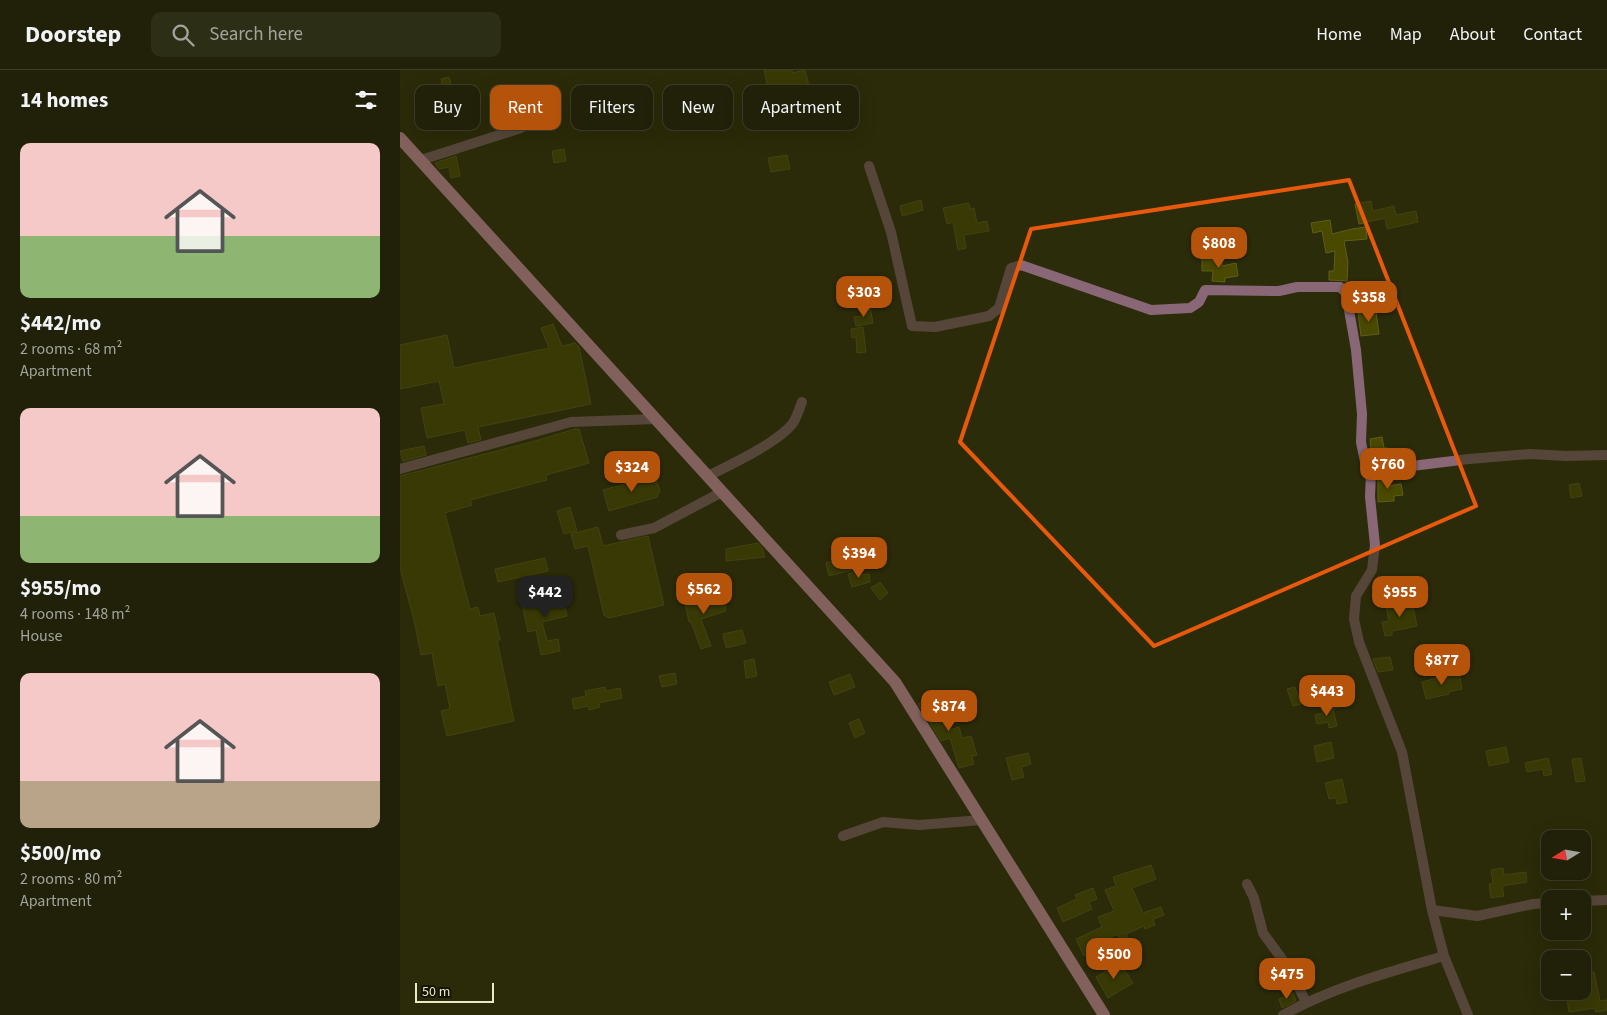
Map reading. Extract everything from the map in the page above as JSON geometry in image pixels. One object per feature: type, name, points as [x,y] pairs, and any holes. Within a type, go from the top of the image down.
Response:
[{"type":"main road","points":[[400,138],[896,682],[1104,1015]]},
{"type":"street","points":[[420,160],[514,130]]},
{"type":"street","points":[[869,166],[891,232],[912,326],[935,327],[989,316],[999,308],[1011,268],[1021,265],[1151,310],[1190,308],[1199,302],[1205,290],[1279,291],[1297,287],[1340,287],[1346,293],[1356,350],[1362,414],[1361,442],[1365,462],[1371,470],[1370,497],[1375,545],[1372,570],[1356,596],[1354,619],[1358,642],[1402,752],[1432,910],[1444,956],[1468,1015]]},
{"type":"street","points":[[708,476],[765,446],[790,427],[802,402]]},
{"type":"street","points":[[400,469],[571,422],[656,419]]},
{"type":"street","points":[[1371,470],[1530,454],[1566,456],[1607,455]]},
{"type":"street","points":[[621,534],[654,528],[722,492]]},
{"type":"street","points":[[844,836],[883,822],[919,825],[982,820]]},
{"type":"street","points":[[1248,884],[1254,898],[1263,932],[1290,970],[1306,1002]]},
{"type":"street","points":[[1591,901],[1607,900]]},
{"type":"street","points":[[1432,910],[1477,916],[1541,904]]},
{"type":"street","points":[[1283,1015],[1306,1002],[1364,980],[1444,956]]},
{"type":"highlighted area","points":[[1349,180],[1476,506],[1154,646],[960,442],[1031,229]]},
{"type":"building","points":[[764,70],[792,70],[792,73],[805,70],[809,85],[767,85]]},
{"type":"building","points":[[449,77],[451,85],[442,85],[441,79]]},
{"type":"building","points":[[564,149],[566,161],[554,163],[552,151]]},
{"type":"building","points":[[787,155],[790,169],[771,172],[768,158]]},
{"type":"building","points":[[456,156],[460,176],[451,178],[449,167],[439,169],[435,163]]},
{"type":"building","points":[[921,200],[923,210],[902,216],[900,206]]},
{"type":"building","points":[[1371,201],[1373,211],[1394,206],[1396,215],[1416,211],[1418,222],[1387,229],[1385,218],[1359,224],[1355,204]]},
{"type":"building","points":[[969,203],[970,209],[974,208],[977,223],[987,221],[989,231],[964,235],[966,248],[958,250],[953,222],[947,224],[943,208]]},
{"type":"building","points":[[1330,220],[1332,234],[1366,227],[1367,239],[1344,241],[1348,262],[1347,281],[1329,280],[1329,271],[1334,271],[1335,251],[1326,253],[1322,231],[1313,233],[1311,223]]},
{"type":"building","points":[[1210,256],[1210,260],[1222,261],[1222,266],[1236,263],[1238,276],[1225,278],[1225,282],[1212,281],[1213,271],[1202,271],[1202,257]]},
{"type":"building","points":[[870,307],[873,323],[856,326],[854,317],[863,316],[862,308]]},
{"type":"building","points":[[1376,311],[1379,334],[1361,336],[1358,313]]},
{"type":"building","points":[[553,324],[562,346],[575,343],[579,347],[591,404],[478,427],[481,440],[468,443],[465,430],[427,438],[421,408],[444,404],[439,381],[400,389],[400,345],[447,335],[454,368],[549,348],[541,328]]},
{"type":"building","points":[[863,327],[866,352],[857,353],[856,337],[852,338],[851,329]]},
{"type":"building","points":[[579,429],[589,463],[546,475],[547,480],[470,500],[472,505],[445,513],[470,609],[478,607],[480,616],[494,613],[500,640],[497,640],[514,721],[447,736],[441,711],[450,709],[445,684],[438,686],[432,653],[421,655],[400,568],[400,476]]},
{"type":"building","points":[[1382,437],[1384,448],[1388,448],[1389,456],[1372,459],[1370,439]]},
{"type":"building","points":[[424,446],[426,455],[403,461],[400,451]]},
{"type":"building","points":[[655,476],[660,491],[657,497],[609,511],[603,490]]},
{"type":"building","points":[[1378,477],[1388,477],[1388,486],[1401,484],[1403,495],[1394,496],[1394,501],[1378,502]]},
{"type":"building","points":[[1579,483],[1582,496],[1571,498],[1569,485]]},
{"type":"building","points":[[570,507],[577,531],[564,534],[557,511]]},
{"type":"building","points":[[598,527],[603,546],[648,536],[664,605],[609,618],[604,615],[588,546],[575,549],[571,534]]},
{"type":"building","points":[[758,543],[765,557],[726,561],[726,549]]},
{"type":"building","points":[[848,557],[852,570],[829,576],[826,563]]},
{"type":"building","points":[[545,558],[548,571],[498,582],[495,569]]},
{"type":"building","points":[[858,571],[860,575],[869,574],[870,582],[852,587],[848,574]]},
{"type":"building","points":[[880,582],[888,593],[880,600],[871,588]]},
{"type":"building","points":[[560,587],[567,616],[542,622],[547,641],[558,639],[560,651],[541,655],[536,630],[528,632],[522,604],[550,598],[548,590]]},
{"type":"building","points":[[723,594],[726,611],[701,619],[711,646],[701,649],[691,622],[689,622],[685,603]]},
{"type":"building","points":[[1412,601],[1417,626],[1392,631],[1392,635],[1385,636],[1382,622],[1389,621],[1386,606]]},
{"type":"building","points":[[742,630],[746,643],[726,648],[723,634]]},
{"type":"building","points":[[1390,657],[1393,670],[1378,672],[1373,659]]},
{"type":"building","points":[[754,659],[757,676],[746,678],[744,661]]},
{"type":"building","points":[[1459,672],[1462,689],[1426,699],[1422,682]]},
{"type":"building","points":[[675,673],[677,684],[662,687],[659,676]]},
{"type":"building","points":[[850,674],[855,687],[834,695],[829,682]]},
{"type":"building","points":[[1340,684],[1344,706],[1334,708],[1329,686]]},
{"type":"building","points":[[605,687],[606,691],[620,688],[622,698],[599,703],[600,707],[589,710],[588,706],[574,709],[572,699],[586,696],[585,691]]},
{"type":"building","points":[[1295,687],[1301,704],[1293,706],[1287,689]]},
{"type":"building","points":[[937,695],[950,730],[959,727],[962,738],[971,736],[977,755],[972,756],[974,764],[959,768],[950,738],[941,741],[918,704]]},
{"type":"building","points":[[1332,705],[1337,726],[1329,728],[1328,722],[1317,724],[1315,715],[1323,713],[1321,707]]},
{"type":"building","points":[[859,719],[865,733],[855,738],[849,723]]},
{"type":"building","points":[[1331,742],[1334,758],[1317,762],[1314,746]]},
{"type":"building","points":[[1506,747],[1509,762],[1489,766],[1486,751]]},
{"type":"building","points":[[1028,753],[1031,764],[1021,767],[1024,777],[1012,780],[1006,758]]},
{"type":"building","points":[[1548,758],[1552,774],[1544,776],[1543,769],[1527,772],[1525,763]]},
{"type":"building","points":[[1581,758],[1585,781],[1576,782],[1572,759]]},
{"type":"building","points":[[1342,779],[1347,802],[1337,804],[1336,798],[1329,799],[1325,783]]},
{"type":"building","points":[[1151,865],[1156,879],[1132,888],[1143,913],[1161,907],[1164,915],[1153,919],[1155,925],[1145,929],[1144,926],[1126,934],[1133,949],[1126,952],[1118,934],[1089,946],[1092,953],[1084,956],[1076,939],[1102,927],[1098,917],[1114,911],[1105,890],[1116,886],[1113,877]]},
{"type":"building","points":[[1503,868],[1504,875],[1526,872],[1527,882],[1502,886],[1504,896],[1491,898],[1489,884],[1493,883],[1491,870]]},
{"type":"building","points":[[1093,888],[1097,899],[1089,902],[1092,909],[1063,922],[1057,908],[1077,899],[1075,895]]},
{"type":"building","points":[[1120,963],[1133,983],[1108,998],[1096,977]]},
{"type":"building","points":[[1594,972],[1600,1001],[1607,1000],[1607,1010],[1596,1012],[1595,1008],[1569,1012],[1567,1000],[1591,1000],[1591,973]]},
{"type":"building","points":[[1293,993],[1296,1001],[1282,1008],[1279,999]]}]
